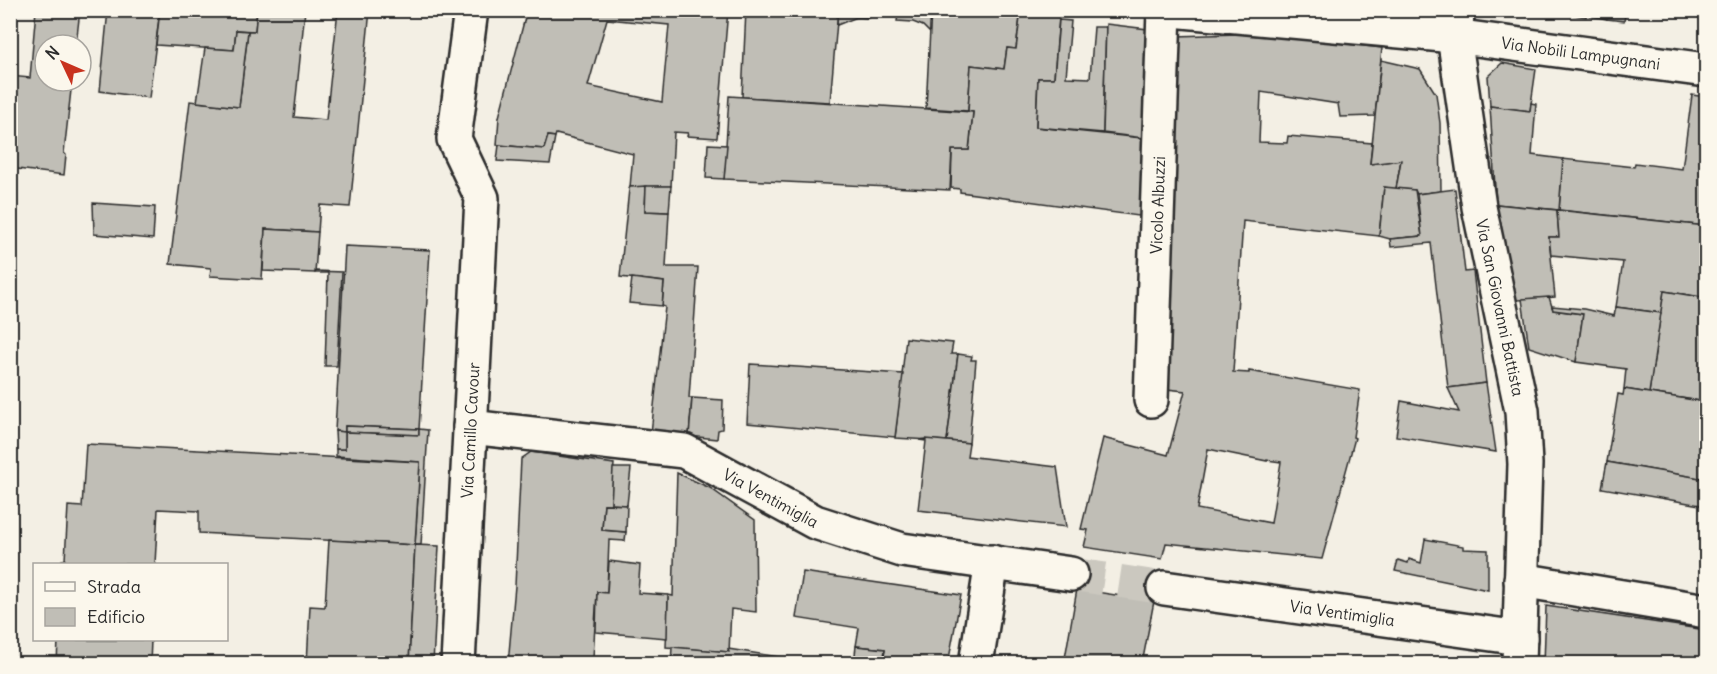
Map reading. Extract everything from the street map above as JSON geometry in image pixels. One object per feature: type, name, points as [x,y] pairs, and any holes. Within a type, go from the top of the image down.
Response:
[{"type":"street","name":"Via Camillo Cavour","points":[[458,663],[482,198],[454,139],[471,10]]},
{"type":"street","name":"Vicolo Albuzzi","points":[[1151,400],[1164,10]]},
{"type":"street","name":"Via Nobili Lampugnani","points":[[1172,10],[1456,23],[1707,70]]},
{"type":"street","name":"Via San Giovanni Battista","points":[[1456,23],[1479,207],[1522,411],[1525,464],[1519,651]]},
{"type":"street","name":"Via Ventimiglia","points":[[470,428],[684,451],[815,522],[902,550],[1071,574]]},
{"type":"street","points":[[976,663],[992,562]]},
{"type":"street","points":[[1521,580],[1707,611]]},
{"type":"street","name":"Via Ventimiglia","points":[[1164,588],[1519,651]]},
{"type":"building","points":[[36,10],[80,10],[77,33],[34,33]]},
{"type":"building","points":[[108,10],[160,10],[149,98],[100,91]]},
{"type":"building","points":[[160,10],[257,10],[255,31],[236,30],[234,50],[156,45]]},
{"type":"building","points":[[257,10],[305,10],[294,117],[326,120],[338,10],[370,10],[350,207],[320,205],[318,232],[265,229],[262,279],[210,276],[211,268],[170,264],[190,101],[239,107],[248,31],[255,31]]},
{"type":"building","points":[[527,10],[728,10],[717,138],[687,136],[688,133],[674,132],[671,186],[630,187],[633,154],[556,134],[555,137],[548,136],[544,149],[497,145],[499,117]],"holes":[[[607,19],[669,25],[662,102],[588,86]]]},
{"type":"building","points":[[746,10],[838,10],[830,102],[742,97]]},
{"type":"building","points":[[838,10],[870,10],[869,18],[857,17],[837,25]]},
{"type":"building","points":[[899,10],[931,10],[930,33],[923,26],[913,22],[897,21]]},
{"type":"building","points":[[931,10],[1021,10],[1016,49],[1007,48],[1004,69],[971,65],[968,111],[926,108]]},
{"type":"building","points":[[1021,10],[1059,17],[1054,78],[1038,78],[1036,127],[1152,139],[1146,217],[960,192],[960,189],[951,188],[952,150],[969,150],[973,112],[968,111],[971,65],[1004,69],[1007,48],[1016,49]]},
{"type":"building","points":[[1543,10],[1587,10],[1586,17]]},
{"type":"building","points":[[1587,10],[1608,10],[1607,19],[1586,15]]},
{"type":"building","points":[[1608,10],[1626,10],[1624,21],[1607,19]]},
{"type":"building","points":[[1059,20],[1071,21],[1066,77],[1090,78],[1094,27],[1106,27],[1103,133],[1036,127],[1038,78],[1054,78]]},
{"type":"building","points":[[1106,24],[1156,30],[1152,139],[1103,133]]},
{"type":"building","points":[[236,30],[248,31],[239,107],[197,102],[205,48],[234,50]]},
{"type":"building","points":[[1237,34],[1277,36],[1382,48],[1375,116],[1340,117],[1338,104],[1261,92],[1259,142],[1287,143],[1288,136],[1372,143],[1370,164],[1401,160],[1396,189],[1384,187],[1379,236],[1243,221],[1233,372],[1249,373],[1249,371],[1360,390],[1353,437],[1355,438],[1322,559],[1166,543],[1162,559],[1084,547],[1088,530],[1081,529],[1103,438],[1168,455],[1185,391],[1167,389],[1175,190],[1177,36]],"holes":[[[1208,449],[1281,462],[1271,523],[1197,509]]]},
{"type":"building","points":[[33,44],[33,93],[71,93],[64,175],[10,168],[10,76],[30,78]]},
{"type":"building","points":[[1381,60],[1420,69],[1436,94],[1440,123],[1441,191],[1417,194],[1415,190],[1396,189],[1401,160],[1370,164]]},
{"type":"building","points":[[1502,63],[1536,69],[1530,111],[1490,106],[1488,76]]},
{"type":"building","points":[[1692,95],[1706,97],[1706,226],[1559,210],[1563,159],[1634,167],[1635,163],[1682,169]]},
{"type":"building","points":[[729,96],[973,112],[969,150],[952,150],[950,190],[724,179]]},
{"type":"building","points":[[1531,103],[1536,104],[1532,155],[1563,159],[1559,210],[1496,204],[1490,106],[1530,111]]},
{"type":"building","points":[[548,136],[555,137],[550,164],[497,161],[499,145],[544,149]]},
{"type":"building","points":[[708,144],[727,145],[724,179],[706,178]]},
{"type":"building","points":[[646,186],[645,211],[669,212],[666,267],[698,267],[689,398],[692,398],[689,436],[651,433],[665,307],[662,306],[664,282],[620,277],[629,189]]},
{"type":"building","points":[[646,186],[671,186],[669,212],[645,211]]},
{"type":"building","points":[[1384,187],[1415,190],[1422,236],[1390,239],[1379,236]]},
{"type":"building","points":[[1455,189],[1465,272],[1473,271],[1486,383],[1448,388],[1431,243],[1391,247],[1390,239],[1422,236],[1417,194]]},
{"type":"building","points":[[93,203],[155,207],[153,239],[94,234]]},
{"type":"building","points":[[1496,204],[1557,210],[1559,237],[1549,237],[1555,297],[1506,301]]},
{"type":"building","points":[[1557,210],[1706,226],[1706,267],[1702,297],[1664,291],[1661,313],[1616,307],[1623,262],[1551,255],[1549,237],[1559,237]]},
{"type":"building","points":[[265,229],[318,232],[315,273],[263,271]]},
{"type":"building","points":[[345,246],[430,250],[419,429],[345,426],[345,432],[335,431]]},
{"type":"building","points":[[316,271],[342,272],[337,366],[325,366],[328,273],[315,273]]},
{"type":"building","points":[[632,278],[664,282],[662,306],[629,303]]},
{"type":"building","points":[[1664,291],[1706,298],[1706,402],[1649,393]]},
{"type":"building","points":[[1549,297],[1553,310],[1583,314],[1576,362],[1529,347],[1522,299]]},
{"type":"building","points":[[1552,306],[1584,309],[1614,316],[1616,307],[1661,313],[1649,393],[1624,389],[1626,369],[1576,362],[1583,314],[1553,310]]},
{"type":"building","points":[[906,338],[953,343],[951,354],[958,354],[947,441],[895,438]]},
{"type":"building","points":[[958,354],[972,356],[971,360],[976,360],[969,443],[947,441]]},
{"type":"building","points":[[750,364],[903,374],[895,437],[747,423]]},
{"type":"building","points":[[1486,383],[1496,452],[1396,436],[1401,401],[1459,412],[1448,388]]},
{"type":"building","points":[[1624,389],[1706,402],[1705,479],[1607,462],[1618,394],[1623,395]]},
{"type":"building","points":[[692,398],[723,400],[722,429],[718,430],[717,439],[689,436]]},
{"type":"building","points":[[345,426],[419,429],[419,435],[345,432]]},
{"type":"building","points":[[419,429],[428,430],[421,545],[415,545],[420,462],[336,456],[336,449],[345,449],[345,432],[419,435]]},
{"type":"building","points":[[335,431],[345,432],[345,449],[336,449]]},
{"type":"building","points":[[919,440],[969,443],[967,456],[1057,467],[1066,527],[918,510],[926,441]]},
{"type":"building","points":[[86,444],[420,462],[415,545],[199,533],[199,511],[158,509],[155,563],[61,563],[62,560],[65,560],[68,506],[82,507]]},
{"type":"building","points":[[531,452],[614,464],[611,504],[604,504],[602,530],[626,532],[625,541],[609,540],[607,593],[597,592],[593,658],[622,659],[621,664],[508,664],[515,586],[521,459]]},
{"type":"building","points":[[1607,462],[1705,479],[1706,476],[1706,506],[1602,488]]},
{"type":"building","points":[[613,468],[631,468],[627,505],[611,504]]},
{"type":"building","points":[[677,473],[710,488],[755,520],[756,612],[731,609],[729,652],[666,647],[668,595],[673,596]]},
{"type":"building","points":[[604,504],[627,505],[626,532],[602,530]]},
{"type":"building","points":[[1425,539],[1463,546],[1463,549],[1488,550],[1488,590],[1395,571],[1398,560],[1408,563],[1409,559],[1421,563]]},
{"type":"building","points":[[329,540],[415,545],[409,664],[307,664],[310,606],[325,607]]},
{"type":"building","points":[[415,545],[439,546],[433,664],[409,664]]},
{"type":"building","points":[[609,561],[640,565],[638,593],[668,595],[667,638],[596,632],[597,592],[607,593]]},
{"type":"building","points":[[803,572],[961,595],[948,664],[883,664],[885,649],[856,646],[859,628],[796,618]]},
{"type":"building","points":[[1077,589],[1154,601],[1142,664],[1064,664]]},
{"type":"building","points":[[1546,606],[1706,630],[1706,664],[1544,664]]},
{"type":"building","points":[[58,641],[151,641],[150,664],[57,664]]},
{"type":"building","points":[[856,646],[885,649],[883,664],[854,664]]},
{"type":"building","points":[[672,647],[729,652],[728,649],[791,659],[791,664],[671,664]]},
{"type":"tunnel","points":[[1071,574],[1164,588]]}]
